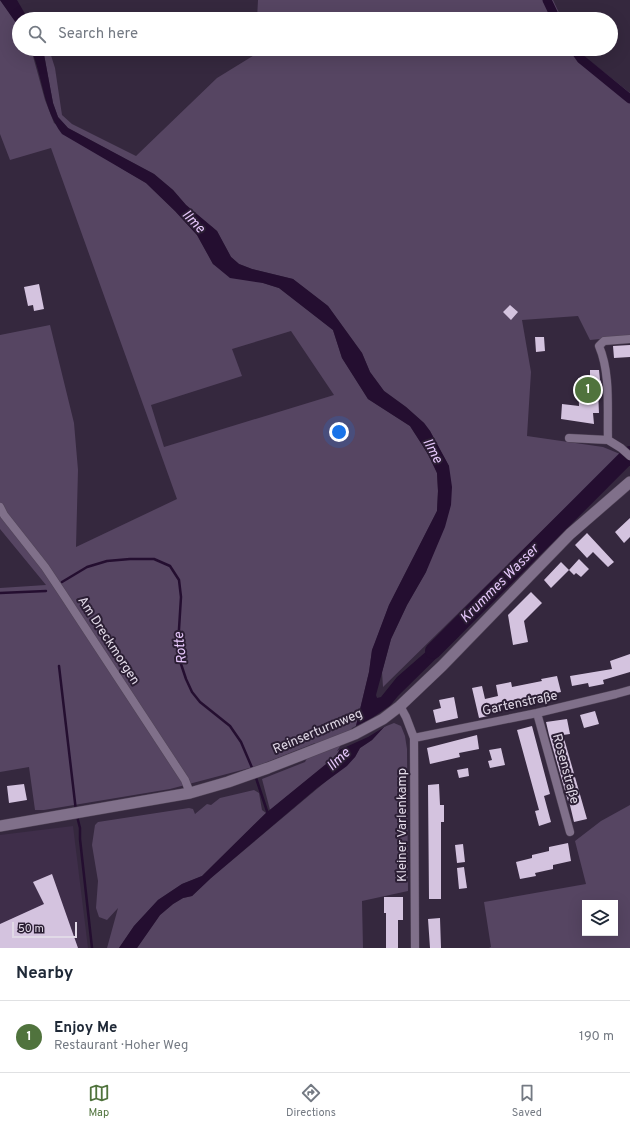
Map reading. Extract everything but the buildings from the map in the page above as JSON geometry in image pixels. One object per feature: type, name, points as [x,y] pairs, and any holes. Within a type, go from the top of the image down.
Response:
[{"type":"main road","name":"Reinserturmweg","points":[[0,826],[190,793],[246,777],[354,734],[383,719],[400,706],[442,666],[570,534],[630,482]]},
{"type":"street","points":[[608,440],[607,374],[603,354],[599,346],[604,341],[630,339]]},
{"type":"street","points":[[569,438],[608,440],[630,456]]},
{"type":"street","name":"Am Dreckmorgen","points":[[0,507],[4,515],[45,567],[63,594],[185,780],[190,793]]},
{"type":"street","name":"Gartenstraße","points":[[414,738],[537,713],[630,690]]},
{"type":"street","name":"Kleiner Varlenkamp","points":[[400,706],[414,738],[415,948]]},
{"type":"street","name":"Rosenstraße","points":[[537,713],[570,832]]},
{"type":"shaded area","points":[[0,0],[12,17],[12,56],[33,56],[45,100],[54,123],[146,183],[197,235],[213,264],[279,288],[333,330],[342,358],[368,399],[410,426],[428,454],[437,473],[437,511],[389,605],[372,650],[369,672],[356,726],[336,756],[270,810],[262,779],[305,762],[315,743],[257,766],[170,789],[44,810],[35,810],[29,767],[0,772],[0,588],[46,585],[0,529],[0,335],[50,325],[74,423],[78,470],[76,547],[177,499],[51,148],[10,160],[0,134]],"holes":[[[291,331],[334,395],[164,447],[151,405],[242,376],[232,349]]]},
{"type":"shaded area","points":[[258,0],[553,0],[559,12],[257,12]]},
{"type":"shaded area","points":[[44,56],[51,56],[55,68],[62,115],[72,124],[136,156],[217,78],[253,56],[584,56],[630,93],[630,336],[590,340],[578,316],[522,320],[531,372],[527,436],[603,447],[620,454],[383,687],[382,672],[391,639],[407,605],[426,572],[449,466],[430,431],[424,423],[406,407],[384,391],[370,372],[362,353],[328,306],[293,279],[252,269],[239,264],[231,257],[217,231],[186,205],[173,190],[154,174],[68,128],[58,117],[53,103]]},
{"type":"shaded area","points":[[394,723],[401,726],[405,736],[407,749],[408,891],[362,901],[363,948],[137,948],[160,915],[183,898],[192,896],[211,878],[355,757],[360,748],[372,740],[384,727]]},
{"type":"shaded area","points":[[254,790],[259,793],[262,810],[266,813],[202,876],[182,884],[158,900],[134,926],[119,948],[107,948],[118,908],[107,920],[99,917],[96,908],[98,881],[92,845],[95,825],[98,822],[189,808],[193,809],[195,814],[207,804],[211,805],[220,798]]},
{"type":"shaded area","points":[[630,805],[630,948],[489,948],[491,947],[484,902],[586,884],[575,841],[601,821]]},
{"type":"shaded area","points":[[73,826],[88,948],[0,948],[0,835]]},
{"type":"water","points":[[0,0],[17,0],[24,12],[12,12],[12,17]]},
{"type":"water","name":"Ilme","points":[[34,56],[44,56],[53,103],[58,117],[68,128],[154,174],[173,190],[186,205],[217,231],[231,257],[239,264],[252,269],[293,279],[328,306],[362,353],[370,372],[384,391],[406,407],[424,423],[430,431],[449,466],[452,487],[451,505],[445,527],[426,572],[407,605],[391,639],[376,695],[377,698],[381,697],[397,677],[444,636],[459,636],[398,696],[389,707],[384,727],[372,740],[360,748],[355,757],[347,766],[317,788],[192,896],[183,898],[160,915],[137,948],[119,948],[134,926],[158,900],[182,884],[202,876],[266,813],[336,756],[356,726],[369,672],[372,650],[389,605],[437,511],[437,473],[428,454],[410,426],[368,399],[342,358],[333,330],[279,288],[263,283],[230,278],[213,264],[197,235],[146,183],[62,134],[47,104]]},
{"type":"pier","points":[[391,705],[386,726],[368,737],[337,751],[352,728],[372,718]]},
{"type":"waterway","points":[[547,0],[553,12]]},
{"type":"waterway","points":[[579,56],[630,99]]},
{"type":"waterway","name":"Krummes Wasser","points":[[433,651],[630,454]]},
{"type":"waterway","name":"Rotte","points":[[62,582],[87,567],[107,561],[154,559],[170,566],[179,580],[181,597],[178,645],[181,664],[186,679],[192,692],[200,702],[230,726],[241,742],[253,770]]},
{"type":"waterway","name":"Rotte","points":[[0,593],[46,591]]},
{"type":"waterway","points":[[59,666],[76,811]]},
{"type":"waterway","name":"Rotte","points":[[255,775],[268,814]]},
{"type":"waterway","points":[[77,816],[80,828],[92,948]]},
{"type":"place","name":"Enjoy Me","points":[[588,390]]}]
